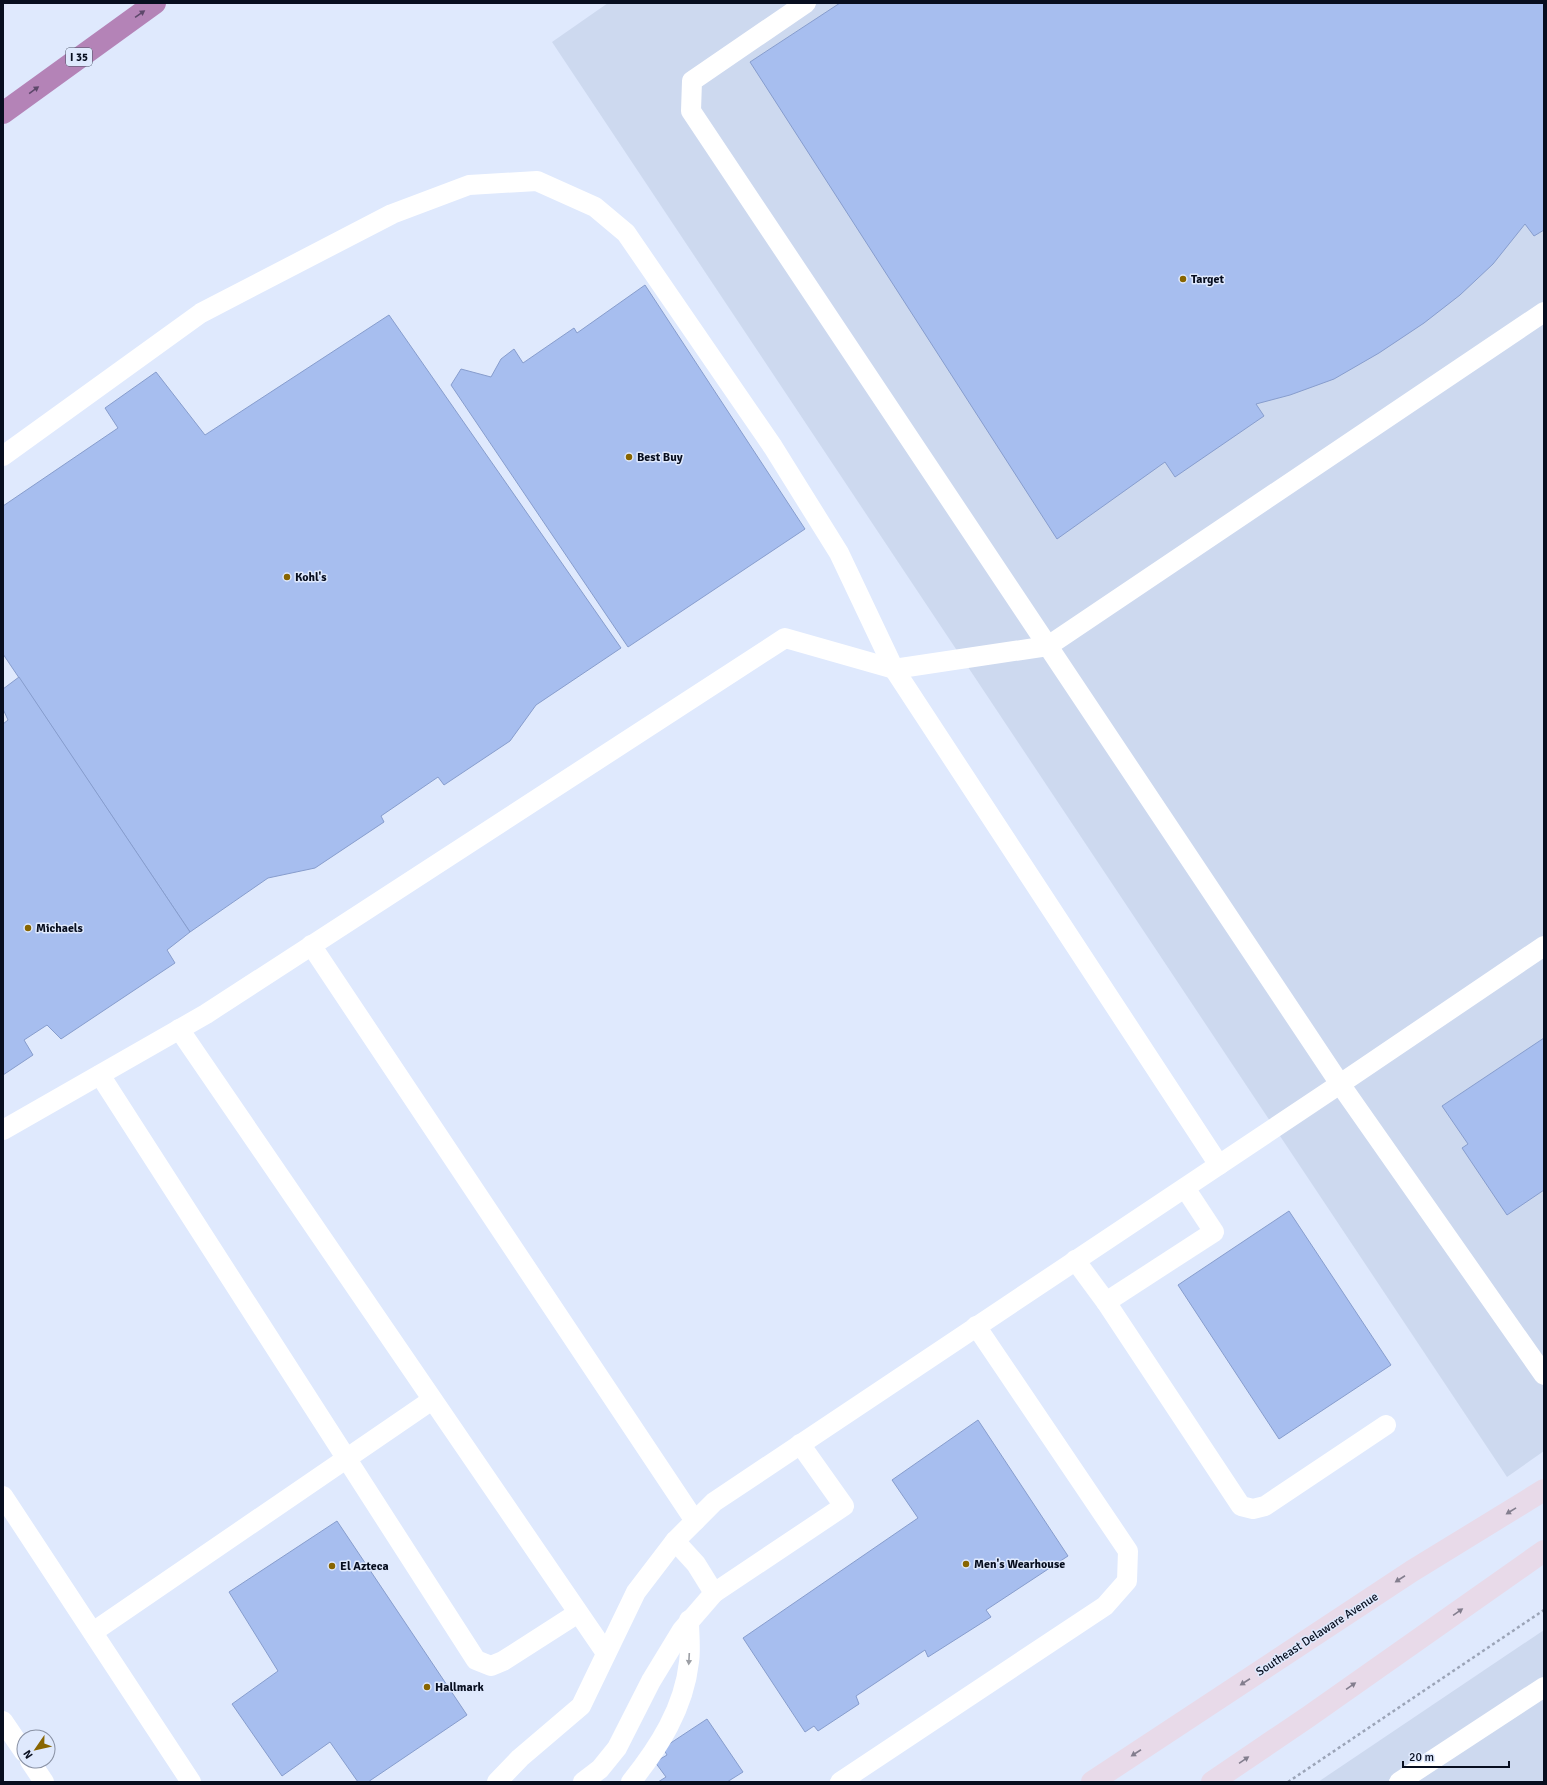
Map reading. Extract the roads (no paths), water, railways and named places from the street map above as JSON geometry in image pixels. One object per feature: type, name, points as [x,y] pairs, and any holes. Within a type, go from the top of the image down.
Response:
[{"type":"highway","name":"I 35","points":[[3,113],[156,3]]},
{"type":"main road","name":"Southeast Delaware Avenue","points":[[1092,1782],[1412,1571],[1544,1490]]},
{"type":"main road","points":[[1212,1782],[1314,1713],[1544,1551]]},
{"type":"lane","points":[[806,3],[692,81],[691,111],[1340,1084],[1544,1375]]},
{"type":"lane","points":[[3,456],[201,313],[392,214],[469,185],[537,181],[595,207],[626,233],[773,447],[839,553],[894,669],[1219,1165]]},
{"type":"lane","points":[[3,1130],[206,1014],[785,638],[894,669],[1048,646],[1544,312]]},
{"type":"lane","points":[[311,945],[695,1521]]},
{"type":"lane","points":[[497,1782],[520,1758],[581,1706],[636,1592],[675,1541],[714,1502],[1185,1188],[1544,946]]},
{"type":"lane","points":[[179,1029],[606,1653]]},
{"type":"lane","points":[[100,1075],[348,1458],[476,1660],[492,1666],[503,1661],[578,1613]]},
{"type":"lane","points":[[1106,1302],[1214,1232],[1185,1188]]},
{"type":"lane","points":[[1075,1260],[1106,1302],[1241,1506],[1253,1509],[1265,1506],[1386,1425]]},
{"type":"lane","points":[[840,1782],[1105,1606],[1127,1581],[1128,1551],[976,1326]]},
{"type":"lane","points":[[93,1632],[432,1400]]},
{"type":"lane","points":[[583,1782],[600,1768],[617,1748],[651,1681],[689,1620],[714,1593],[844,1506],[800,1444]]},
{"type":"lane","points":[[3,1496],[191,1782]]},
{"type":"lane","points":[[675,1541],[696,1564],[714,1593]]},
{"type":"lane","points":[[631,1782],[667,1730],[683,1695],[690,1662],[689,1620]]},
{"type":"lane","points":[[1399,1782],[1544,1687]]},
{"type":"lane","points":[[4,1725],[16,1741]]},
{"type":"lane","points":[[35,1769],[44,1782]]},
{"type":"place","name":"Target","points":[[1183,279]]},
{"type":"place","name":"Best Buy","points":[[629,457]]},
{"type":"place","name":"Kohl's","points":[[287,577]]},
{"type":"place","name":"Michaels","points":[[28,928]]},
{"type":"place","name":"Men's Wearhouse","points":[[966,1564]]},
{"type":"place","name":"El Azteca","points":[[332,1566]]},
{"type":"place","name":"Hallmark","points":[[427,1687]]}]
